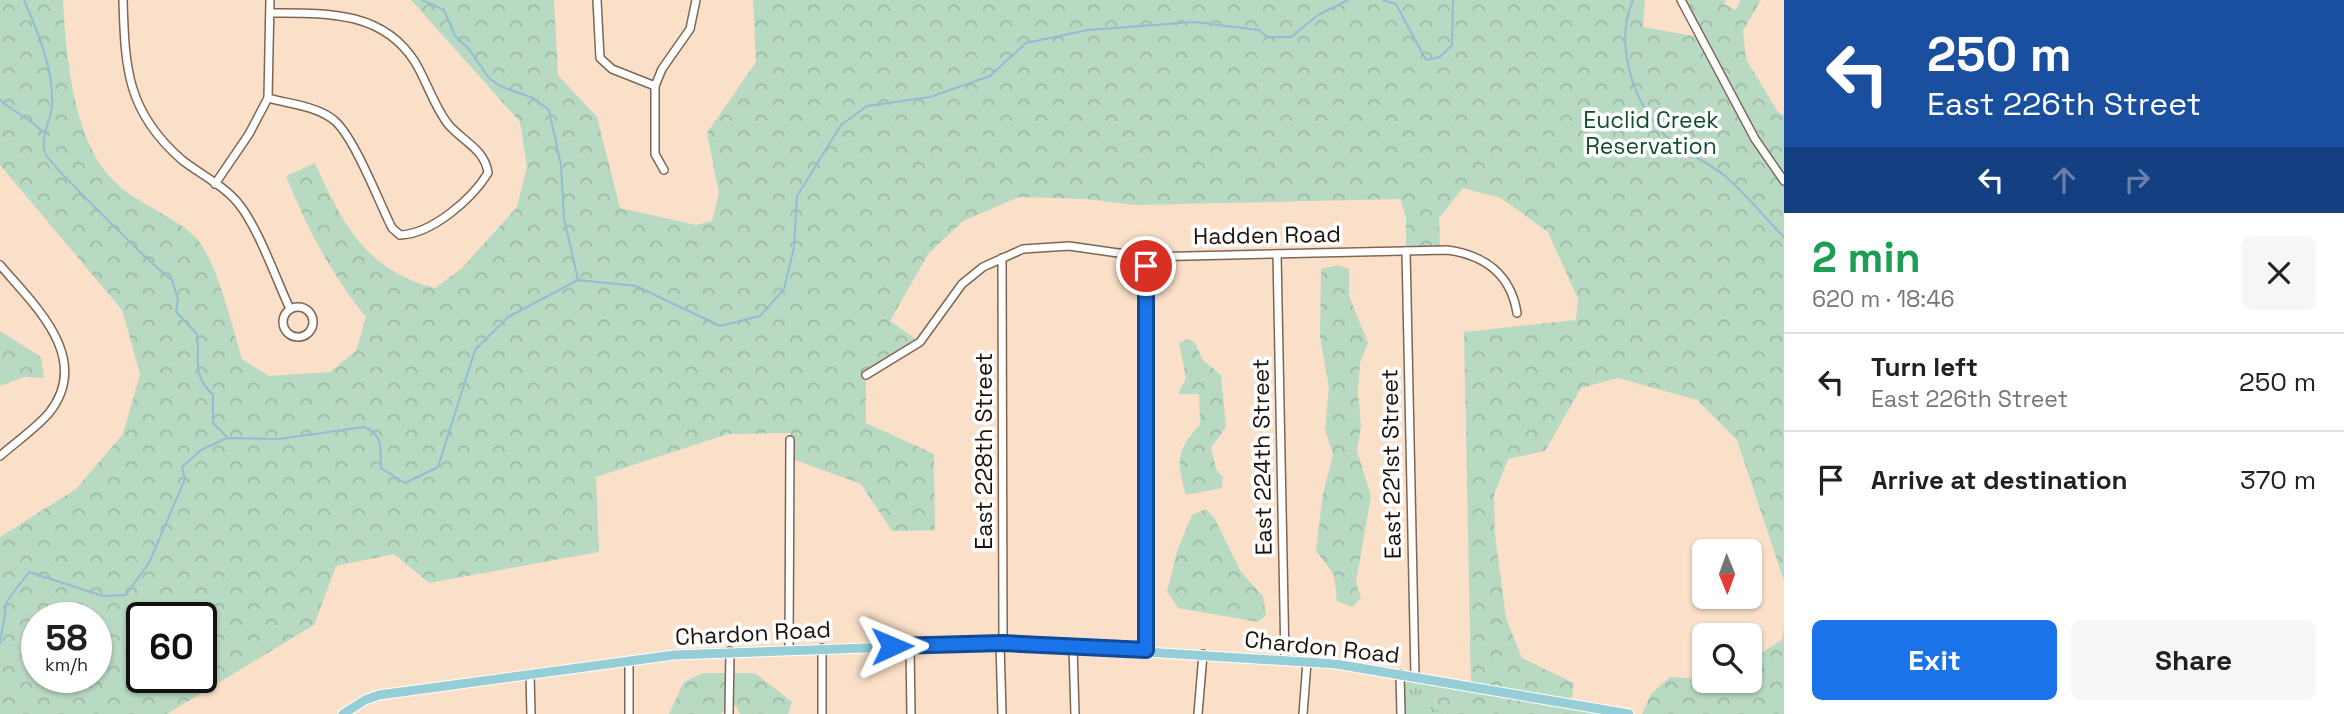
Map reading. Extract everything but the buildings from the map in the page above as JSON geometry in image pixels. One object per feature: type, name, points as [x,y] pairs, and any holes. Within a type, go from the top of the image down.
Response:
[{"type":"main road","name":"Chardon Road","points":[[343,714],[365,700],[379,695],[629,661],[730,651],[1002,643],[1307,662],[1400,674],[1629,714]]},
{"type":"street","points":[[124,0],[125,60],[131,89],[142,116],[182,160],[236,201],[244,212],[290,309]]},
{"type":"street","points":[[215,184],[249,134],[268,98],[270,0]]},
{"type":"street","points":[[597,0],[600,58],[612,69],[655,86]]},
{"type":"street","points":[[664,170],[655,154],[655,86],[662,69],[690,29],[696,0]]},
{"type":"street","points":[[1681,0],[1755,139],[1784,181]]},
{"type":"street","points":[[268,98],[318,111],[335,121],[346,136],[392,228],[400,234],[409,234],[452,214],[488,173],[483,155],[449,125],[414,60],[391,36],[364,20],[339,13],[270,13]]},
{"type":"street","name":"Hadden Road","points":[[866,374],[920,342],[962,284],[983,267],[1023,249],[1069,246],[1146,257],[1447,250],[1483,260],[1507,283],[1517,313]]},
{"type":"street","name":"East 221st Street","points":[[1406,251],[1415,677]]},
{"type":"street","name":"East 224th Street","points":[[1277,254],[1285,660]]},
{"type":"street","points":[[1146,257],[1146,650]]},
{"type":"street","name":"East 228th Street","points":[[1002,258],[1002,714]]},
{"type":"street","points":[[0,265],[51,325],[60,342],[63,380],[57,400],[44,418],[0,456]]},
{"type":"street","points":[[0,279],[7,273]]},
{"type":"street","points":[[302,307],[312,317],[312,328],[304,336],[293,336],[284,329],[284,318],[290,309],[302,307]]},
{"type":"street","points":[[789,649],[790,440]]},
{"type":"street","points":[[910,646],[911,714]]},
{"type":"street","points":[[1073,646],[1075,714]]},
{"type":"street","points":[[822,648],[822,714]]},
{"type":"street","points":[[729,714],[730,651]]},
{"type":"street","points":[[1198,714],[1203,654]]},
{"type":"street","points":[[629,661],[629,714]]},
{"type":"street","points":[[1303,714],[1307,662]]},
{"type":"street","points":[[530,674],[531,714]]},
{"type":"street","points":[[1400,674],[1401,714]]},
{"type":"green space","name":"Euclid Creek Reservation","points":[[0,0],[63,0],[66,46],[74,96],[89,144],[100,164],[123,189],[178,223],[197,239],[218,279],[242,359],[269,376],[330,372],[356,351],[366,317],[321,250],[286,176],[315,163],[335,205],[359,242],[391,270],[435,288],[462,268],[517,207],[527,166],[520,122],[411,0],[554,0],[558,75],[597,117],[620,208],[696,225],[712,221],[719,193],[707,133],[756,62],[753,0],[1645,0],[1643,27],[1699,37],[1681,0],[1725,0],[1724,4],[1736,10],[1741,0],[1761,0],[1743,31],[1746,59],[1778,112],[1784,115],[1784,581],[1737,440],[1697,400],[1618,378],[1581,388],[1545,451],[1508,459],[1494,495],[1495,534],[1506,618],[1522,658],[1574,683],[1571,705],[1629,714],[1446,714],[1435,710],[1438,681],[1471,686],[1464,332],[1576,320],[1578,299],[1548,232],[1501,198],[1463,188],[1439,218],[1440,250],[1406,251],[1406,217],[1400,199],[1135,205],[1086,199],[1019,197],[963,221],[928,254],[890,321],[920,342],[866,375],[866,423],[934,454],[935,530],[892,531],[861,484],[790,458],[791,433],[728,434],[596,477],[599,552],[429,583],[394,554],[336,566],[314,625],[217,684],[217,602],[126,602],[126,693],[202,693],[167,714],[0,714],[0,537],[76,489],[123,434],[140,374],[122,310],[0,165]]},
{"type":"green space","points":[[1338,265],[1349,269],[1349,296],[1368,343],[1360,363],[1358,391],[1361,426],[1357,451],[1371,496],[1356,582],[1361,598],[1352,607],[1337,601],[1334,575],[1316,551],[1323,494],[1333,454],[1325,429],[1329,387],[1320,337],[1321,269]]},
{"type":"green space","points":[[0,331],[41,357],[44,378],[24,377],[0,386]]},
{"type":"green space","points":[[1188,339],[1195,343],[1203,360],[1221,375],[1226,427],[1211,448],[1217,471],[1223,477],[1222,488],[1186,495],[1180,457],[1186,442],[1200,425],[1199,394],[1178,394],[1186,378],[1179,343]]},
{"type":"green space","points":[[1206,509],[1215,519],[1241,572],[1263,596],[1266,615],[1258,622],[1178,608],[1167,592],[1177,551],[1192,515]]},
{"type":"green space","points":[[1784,627],[1784,714],[1642,714],[1651,694],[1670,677],[1692,678],[1692,693],[1762,693],[1762,652],[1782,640]]},
{"type":"green space","points":[[703,673],[755,673],[792,702],[788,714],[740,714],[736,705],[720,714],[669,714],[684,682]]},
{"type":"green space","points":[[1400,674],[1438,681],[1435,709],[1446,714],[1400,714]]},
{"type":"waterway","points":[[24,0],[44,52],[52,92],[52,106],[44,140],[45,153],[104,217],[172,280],[178,299],[176,312],[197,334],[199,373],[213,395],[213,423],[227,437]]},
{"type":"waterway","points":[[422,0],[444,10],[455,36],[468,48],[489,78],[500,86],[533,98],[549,110],[561,165],[564,218],[578,280]]},
{"type":"waterway","points":[[0,643],[7,601],[29,572],[103,596],[126,595],[149,563],[185,479],[182,467],[201,450],[227,438],[279,439],[364,427],[378,438],[381,468],[405,483],[438,467],[475,350],[508,317],[578,280],[636,286],[720,326],[760,316],[784,289],[794,247],[797,196],[841,125],[867,106],[930,97],[990,76],[1026,43],[1088,30],[1194,22],[1259,30],[1267,37],[1291,37],[1318,15],[1348,0]]},
{"type":"waterway","points":[[1383,0],[1396,4],[1426,60],[1440,57],[1452,45],[1453,0]]},
{"type":"waterway","points":[[1633,0],[1627,18],[1627,57],[1631,76],[1647,112],[1671,141],[1733,183],[1784,237]]},
{"type":"waterway","points":[[0,100],[43,132]]},
{"type":"route","points":[[892,646],[1003,643],[1146,650],[1146,266]]}]
